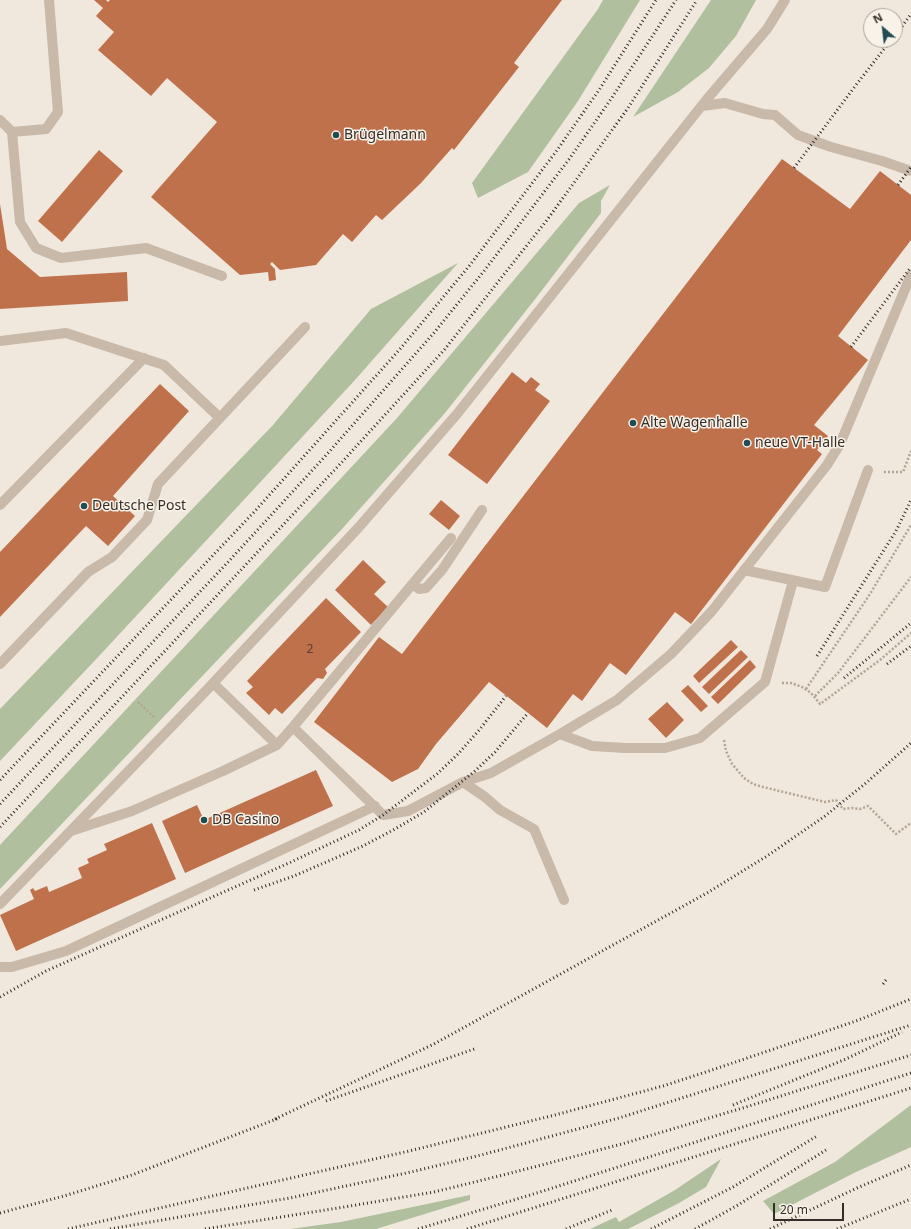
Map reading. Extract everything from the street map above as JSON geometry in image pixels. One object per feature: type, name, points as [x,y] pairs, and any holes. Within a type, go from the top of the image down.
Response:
[{"type":"lane","points":[[12,132],[46,129],[58,112],[48,0]]},
{"type":"lane","points":[[0,904],[213,683],[359,527],[457,414],[702,106],[767,29],[785,0]]},
{"type":"lane","points":[[702,106],[725,103],[763,114],[775,115],[798,135],[831,147],[882,161],[911,172]]},
{"type":"lane","points":[[0,120],[12,132],[20,222],[36,248],[61,258],[146,248],[222,276]]},
{"type":"lane","points":[[293,727],[383,815],[408,811],[462,782],[491,773],[617,700],[671,654],[712,611],[827,465],[840,444],[911,275]]},
{"type":"lane","points":[[0,664],[88,572],[112,557],[147,520],[158,484],[305,327]]},
{"type":"lane","points":[[0,341],[66,333],[164,365],[220,418]]},
{"type":"lane","points":[[0,505],[144,358]]},
{"type":"lane","points":[[744,570],[825,587],[868,470]]},
{"type":"lane","points":[[412,584],[419,589],[426,588],[442,570],[482,510]]},
{"type":"lane","points":[[69,832],[132,811],[224,771],[278,745],[451,538]]},
{"type":"lane","points":[[560,734],[592,746],[625,748],[665,748],[700,738],[765,682],[793,580]]},
{"type":"lane","points":[[213,683],[278,745]]},
{"type":"lane","points":[[462,782],[486,797],[500,810],[534,829],[564,900]]},
{"type":"lane","points":[[0,967],[12,967],[66,951],[374,806]]},
{"type":"path","points":[[806,689],[870,594],[911,525]]},
{"type":"path","points":[[815,696],[838,673],[911,577]]},
{"type":"path","points":[[765,682],[791,683],[806,689],[815,696],[820,704],[880,660],[911,633]]},
{"type":"path","points":[[138,702],[156,719]]},
{"type":"path","points":[[700,738],[723,735],[726,751],[732,764],[744,778],[753,784],[825,802],[836,800],[843,808],[860,809],[868,806],[896,834],[911,823]]},
{"type":"green space","points":[[603,0],[640,0],[578,101],[528,172],[478,198],[472,183]]},
{"type":"green space","points":[[711,0],[756,0],[736,36],[709,68],[678,92],[633,117]]},
{"type":"green space","points":[[610,185],[601,201],[601,213],[445,413],[342,529],[0,889],[0,845],[397,418],[579,203]]},
{"type":"green space","points":[[458,263],[355,380],[0,761],[0,709],[273,425],[371,309]]},
{"type":"green space","points":[[911,1105],[911,1147],[856,1172],[774,1214],[763,1201],[835,1162]]},
{"type":"green space","points":[[721,1159],[706,1187],[679,1203],[628,1229],[590,1229],[616,1217],[619,1222],[675,1190]]},
{"type":"green space","points":[[470,1195],[470,1200],[376,1229],[290,1229],[341,1222]]},
{"type":"building","name":"Brügelmann","points":[[94,0],[106,0],[108,2],[110,0],[562,0],[514,63],[519,67],[454,150],[452,148],[421,183],[382,220],[376,215],[352,242],[343,234],[316,265],[280,270],[272,262],[270,264],[275,269],[276,280],[269,281],[268,272],[240,275],[151,197],[217,122],[167,78],[151,96],[98,50],[114,32],[96,16],[103,8]]},
{"type":"building","points":[[99,150],[123,171],[62,242],[38,221]]},
{"type":"building","points":[[782,159],[850,209],[880,171],[911,195],[911,240],[838,336],[868,360],[814,425],[828,436],[817,450],[822,454],[691,624],[675,612],[626,675],[610,663],[582,701],[573,694],[547,728],[489,682],[436,744],[418,769],[392,782],[314,722],[379,637],[402,654]]},
{"type":"building","points":[[0,204],[7,249],[40,277],[127,272],[128,301],[0,309]]},
{"type":"building","points":[[512,372],[526,383],[531,377],[540,384],[535,390],[550,401],[487,484],[448,455]]},
{"type":"building","name":"Deutsche Post","points":[[160,384],[189,411],[113,496],[135,516],[108,546],[86,526],[0,617],[0,552]]},
{"type":"building","points":[[441,500],[460,516],[449,530],[429,514]]},
{"type":"building","points":[[363,560],[386,582],[374,594],[388,607],[371,625],[335,590]]},
{"type":"building","points":[[326,598],[361,632],[325,669],[327,673],[323,679],[317,678],[282,714],[275,708],[269,715],[246,693],[253,687],[247,681]]},
{"type":"building","points":[[731,640],[738,647],[699,683],[693,676]]},
{"type":"building","points":[[741,650],[748,657],[709,694],[702,687]]},
{"type":"building","points":[[750,660],[756,667],[718,704],[711,697]]},
{"type":"building","points":[[688,685],[708,706],[701,712],[681,691]]},
{"type":"building","points":[[667,702],[684,720],[666,738],[648,719]]},
{"type":"building","points":[[316,770],[333,806],[185,873],[162,821],[197,805],[204,820]]},
{"type":"building","points":[[152,823],[176,879],[16,951],[0,915],[34,899],[30,890],[33,888],[35,891],[47,886],[49,892],[82,878],[78,868],[89,863],[87,859],[107,850],[104,844]]},
{"type":"railway","points":[[0,780],[255,511],[400,349],[470,265],[555,153],[599,90],[656,0]]},
{"type":"railway","points":[[0,804],[229,561],[329,452],[433,334],[484,271],[570,158],[676,0]]},
{"type":"railway","points":[[0,827],[342,462],[445,349],[547,220],[628,108],[697,0]]},
{"type":"railway","points":[[903,25],[911,14]]},
{"type":"railway","points":[[794,168],[885,48]]},
{"type":"railway","points":[[898,185],[911,167]]},
{"type":"railway","points":[[851,347],[911,267]]},
{"type":"railway","points":[[817,656],[896,531],[911,500]]},
{"type":"railway","points":[[844,678],[911,623]]},
{"type":"railway","points":[[887,664],[911,646]]},
{"type":"railway","points":[[0,997],[46,971],[291,862],[359,830],[383,815],[437,774],[458,754],[506,696]]},
{"type":"railway","points":[[254,890],[294,876],[363,846],[424,812],[475,771],[495,752],[528,713]]},
{"type":"railway","points":[[275,1119],[434,1044],[707,893],[767,856],[825,816],[866,783],[911,743]]},
{"type":"railway","points":[[883,984],[886,980]]},
{"type":"railway","points":[[68,1229],[405,1152],[555,1115],[663,1086],[856,1021],[911,999]]},
{"type":"railway","points":[[110,1229],[290,1198],[411,1172],[481,1155],[619,1118],[911,1025]]},
{"type":"railway","points":[[733,1105],[846,1059],[902,1032]]},
{"type":"railway","points":[[326,1101],[477,1048]]},
{"type":"railway","points":[[205,1229],[434,1192],[622,1144],[911,1055]]},
{"type":"railway","points":[[418,1229],[540,1192],[911,1073]]},
{"type":"railway","points":[[467,1229],[911,1088]]},
{"type":"railway","points":[[0,1213],[64,1196],[132,1175],[279,1118]]},
{"type":"railway","points":[[651,1229],[733,1187],[817,1136]]},
{"type":"railway","points":[[695,1229],[738,1205],[826,1150]]},
{"type":"railway","points":[[770,1229],[857,1188],[911,1165]]},
{"type":"railway","points":[[837,1229],[911,1199]]},
{"type":"railway","points":[[566,1229],[612,1210]]},
{"type":"place","name":"Brügelmann","points":[[336,135]]},
{"type":"place","name":"Alte Wagenhalle","points":[[633,423]]},
{"type":"place","name":"neue VT-Halle","points":[[747,443]]},
{"type":"place","name":"Deutsche Post","points":[[84,506]]},
{"type":"place","name":"DB Casino","points":[[204,820]]}]
